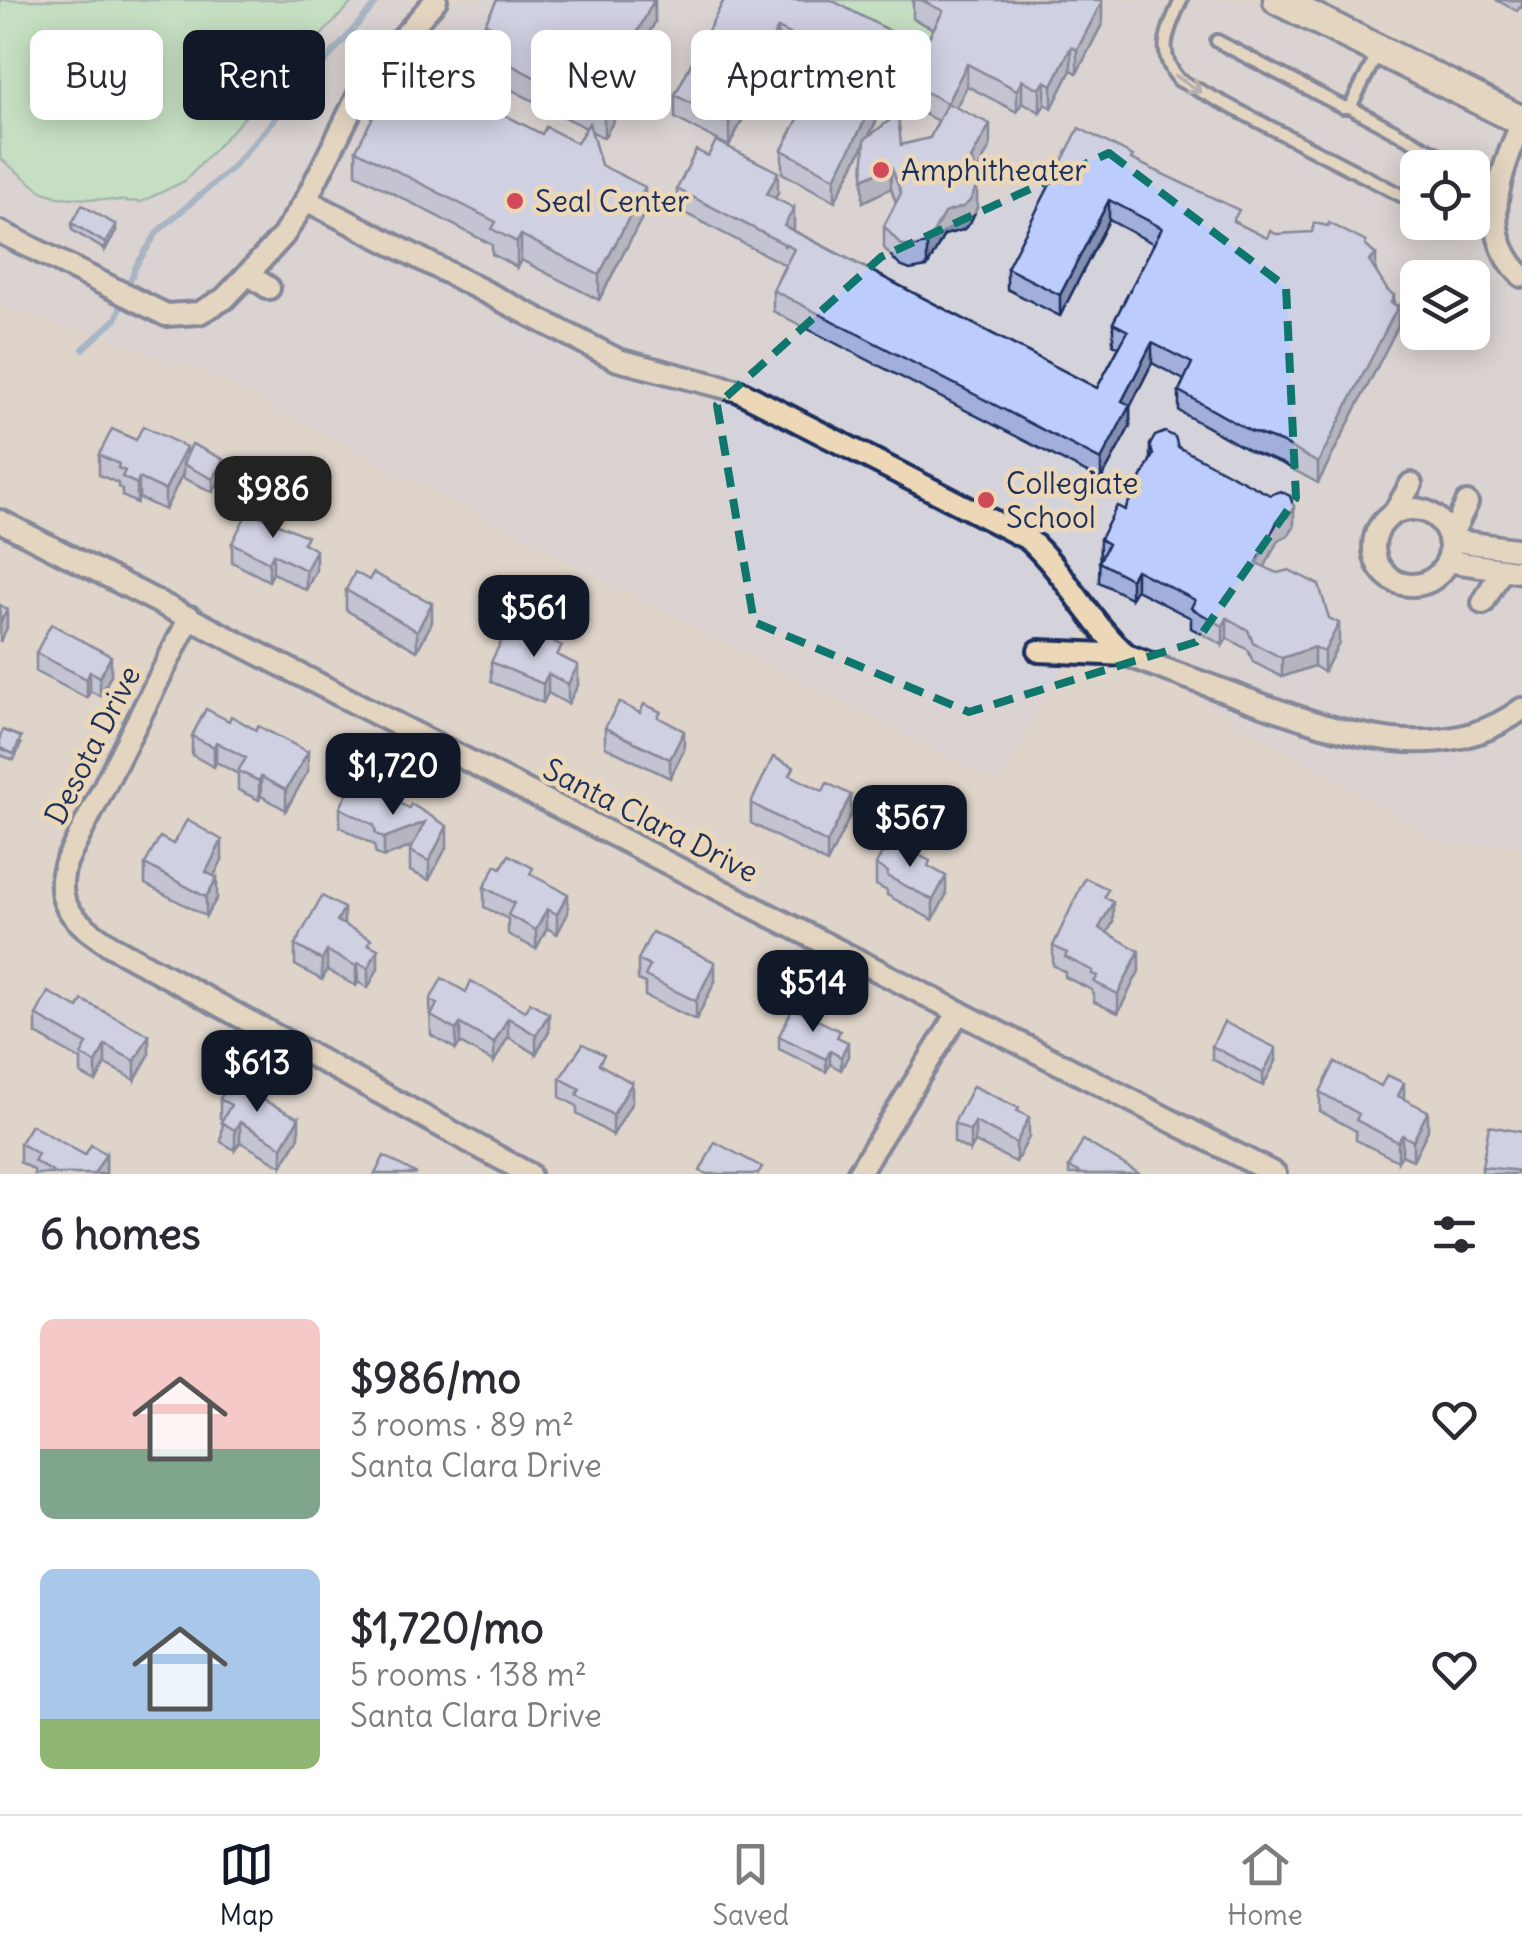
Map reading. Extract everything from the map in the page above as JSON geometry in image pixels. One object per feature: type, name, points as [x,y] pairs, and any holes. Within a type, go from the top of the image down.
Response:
[{"type":"street","points":[[0,232],[166,315],[199,313],[224,299],[283,236],[306,200],[367,78],[436,0]]},
{"type":"street","points":[[1278,0],[1522,121],[1503,166],[1495,214],[1497,239],[1522,276]]},
{"type":"street","points":[[306,200],[618,360],[740,390],[1028,539],[1047,557],[1111,641],[1127,654],[1296,718],[1365,737],[1448,740],[1493,728],[1522,709]]},
{"type":"street","points":[[283,236],[302,249]]},
{"type":"street","points":[[248,274],[269,288]]},
{"type":"street","points":[[1411,484],[1394,514],[1379,529],[1375,551],[1378,562],[1402,583],[1423,583],[1434,578],[1447,562],[1450,540],[1467,503]]},
{"type":"street","points":[[1394,514],[1405,509],[1428,512],[1446,528],[1450,540]]},
{"type":"street","name":"Santa Clara Drive","points":[[0,521],[1275,1174]]},
{"type":"street","points":[[1450,540],[1522,550]]},
{"type":"street","points":[[1447,562],[1512,570]]},
{"type":"street","points":[[1484,603],[1512,570]]},
{"type":"street","name":"Desota Drive","points":[[190,617],[68,860],[61,888],[71,914],[111,946],[528,1174]]},
{"type":"street","points":[[1040,651],[1127,654]]},
{"type":"street","points":[[858,1174],[959,1012]]},
{"type":"lane","points":[[1181,0],[1164,53],[1168,67],[1179,80],[1400,195]]},
{"type":"lane","points":[[1216,40],[1429,150]]},
{"type":"lane","points":[[1350,108],[1380,50]]},
{"type":"highlighted area","points":[[1109,153],[1286,287],[1296,498],[1196,642],[969,712],[754,622],[717,405],[881,257]]},
{"type":"shaded area","name":"Collegiate School","points":[[0,0],[1271,0],[1522,127],[1522,845],[1446,845],[1082,630],[999,784],[199,369],[0,305]]},
{"type":"green space","points":[[0,0],[354,0],[325,31],[183,30],[183,120],[242,120],[185,181],[141,202],[58,197],[41,191],[0,158]]},
{"type":"green space","points":[[800,0],[950,0],[931,36],[931,30],[861,30]]},
{"type":"building","points":[[497,0],[654,0],[638,30],[531,30],[531,75],[511,65],[511,30],[493,30],[485,23]]},
{"type":"building","points":[[724,0],[831,0],[888,30],[778,28],[709,30]]},
{"type":"building","points":[[921,0],[1102,1],[1077,50],[1071,47],[1052,85],[1045,81],[1040,89],[1022,80],[1017,90],[967,64],[947,103],[931,95],[931,33],[943,11]]},
{"type":"building","points":[[691,64],[691,103],[675,95]]},
{"type":"building","points":[[947,103],[990,124],[971,159],[977,185],[970,201],[944,213],[927,244],[910,247],[900,244],[884,226],[901,193],[891,166],[863,179],[865,139],[890,120],[899,120],[901,145],[930,138]]},
{"type":"building","name":"Seal Center","points":[[511,118],[542,134],[546,127],[577,143],[589,123],[601,165],[645,187],[599,275],[521,235],[517,242],[492,229],[496,222],[356,150],[371,120]]},
{"type":"building","points":[[797,120],[865,120],[835,178],[782,150]]},
{"type":"building","points":[[1079,128],[1133,156],[1131,159],[1239,210],[1233,221],[1267,238],[1270,231],[1312,232],[1314,223],[1329,223],[1366,242],[1376,255],[1369,261],[1394,295],[1391,303],[1398,306],[1318,463],[1179,391],[1192,363],[1152,343],[1122,401],[1130,405],[1101,460],[773,290],[794,249],[677,189],[696,150],[708,156],[716,141],[778,172],[767,194],[794,208],[784,226],[1097,388],[1128,331],[1113,323],[1162,228],[1109,200],[1060,295],[1007,268]]},
{"type":"building","points":[[82,205],[116,225],[105,243],[72,223]]},
{"type":"building","points":[[143,426],[186,447],[165,490],[139,478],[137,484],[122,477],[125,471],[118,468],[119,464],[99,455],[112,429],[136,440]]},
{"type":"building","points":[[1165,432],[1175,437],[1178,447],[1270,495],[1280,491],[1290,496],[1294,507],[1288,517],[1278,520],[1257,563],[1277,573],[1289,570],[1319,585],[1329,618],[1339,623],[1324,652],[1314,647],[1282,658],[1253,643],[1248,630],[1227,618],[1223,626],[1191,608],[1195,600],[1136,570],[1131,579],[1099,562],[1108,544],[1100,539],[1117,506],[1125,510],[1153,455],[1150,445],[1155,436]]},
{"type":"building","points":[[192,444],[223,459],[213,479],[183,464]]},
{"type":"building","points":[[248,511],[307,536],[303,543],[316,550],[306,570],[273,554],[269,562],[232,543]]},
{"type":"building","points":[[355,572],[369,580],[373,573],[432,603],[417,631],[346,590]]},
{"type":"building","points":[[0,605],[7,609],[0,623]]},
{"type":"building","points":[[51,624],[111,656],[100,677],[90,671],[87,679],[36,653]]},
{"type":"building","points":[[506,632],[538,649],[544,637],[562,646],[557,655],[578,665],[568,684],[548,674],[543,684],[491,662]]},
{"type":"building","points":[[619,702],[640,713],[644,704],[684,731],[670,759],[605,728]]},
{"type":"building","points":[[206,709],[229,721],[231,716],[256,730],[258,726],[308,752],[286,790],[238,771],[246,758],[216,742],[214,747],[192,736]]},
{"type":"building","points":[[3,730],[21,737],[14,754],[0,748]]},
{"type":"building","points":[[773,757],[794,767],[790,775],[823,791],[827,783],[851,795],[827,843],[751,803]]},
{"type":"building","points":[[354,779],[409,808],[411,804],[447,826],[429,861],[410,851],[425,822],[384,838],[376,834],[374,825],[340,808]]},
{"type":"building","points":[[187,820],[222,840],[206,872],[217,878],[206,897],[145,864],[160,837],[173,844]]},
{"type":"building","points":[[889,839],[930,861],[928,866],[946,876],[933,900],[887,876],[888,872],[876,865]]},
{"type":"building","points":[[509,855],[533,868],[530,874],[568,894],[557,914],[547,909],[536,930],[508,915],[514,903],[484,887],[496,865],[501,868]]},
{"type":"building","points":[[1085,878],[1108,889],[1104,897],[1113,902],[1099,928],[1139,951],[1118,994],[1094,982],[1098,976],[1093,971],[1053,946]]},
{"type":"building","points":[[322,896],[344,908],[337,921],[371,939],[368,944],[378,949],[368,968],[327,951],[322,960],[295,945]]},
{"type":"building","points":[[652,932],[715,962],[696,1001],[645,976],[650,966],[638,960]]},
{"type":"building","points":[[442,978],[466,992],[471,981],[525,1011],[530,1002],[549,1014],[536,1035],[508,1018],[494,1043],[460,1024],[456,1030],[431,1016],[437,1004],[430,1000]]},
{"type":"building","points":[[48,992],[78,1008],[82,1000],[149,1035],[135,1061],[105,1045],[96,1063],[81,1055],[87,1044],[36,1015]]},
{"type":"building","points":[[793,1008],[840,1031],[837,1037],[848,1042],[841,1057],[830,1051],[826,1059],[779,1036]]},
{"type":"building","points":[[1224,1022],[1276,1048],[1263,1073],[1212,1046]]},
{"type":"building","points":[[583,1044],[604,1055],[599,1064],[632,1083],[613,1115],[577,1095],[580,1089],[560,1078]]},
{"type":"building","points":[[1335,1062],[1381,1086],[1387,1075],[1404,1083],[1398,1096],[1428,1111],[1413,1141],[1402,1135],[1398,1142],[1356,1120],[1359,1114],[1320,1092]]},
{"type":"building","points":[[229,1083],[299,1118],[282,1147],[240,1122],[235,1130],[221,1122],[231,1105],[220,1099]]},
{"type":"building","points":[[973,1086],[1019,1108],[1017,1111],[1029,1117],[1016,1143],[975,1122],[970,1131],[954,1123]]},
{"type":"building","points":[[31,1125],[85,1155],[91,1145],[106,1154],[94,1174],[56,1174],[34,1161],[38,1154],[20,1143]]},
{"type":"building","points":[[1489,1126],[1522,1132],[1522,1171],[1482,1167]]},
{"type":"building","points":[[1083,1140],[1140,1174],[1083,1174],[1069,1167]]},
{"type":"building","points":[[715,1142],[762,1167],[758,1174],[700,1171]]},
{"type":"building","points":[[384,1156],[417,1174],[375,1174]]},
{"type":"waterway","points":[[83,349],[116,319],[136,266],[158,231],[231,169],[379,0]]},
{"type":"place","name":"Amphitheater","points":[[881,170]]},
{"type":"place","name":"Seal Center","points":[[515,201]]},
{"type":"place","name":"Collegiate School","points":[[986,500]]}]
